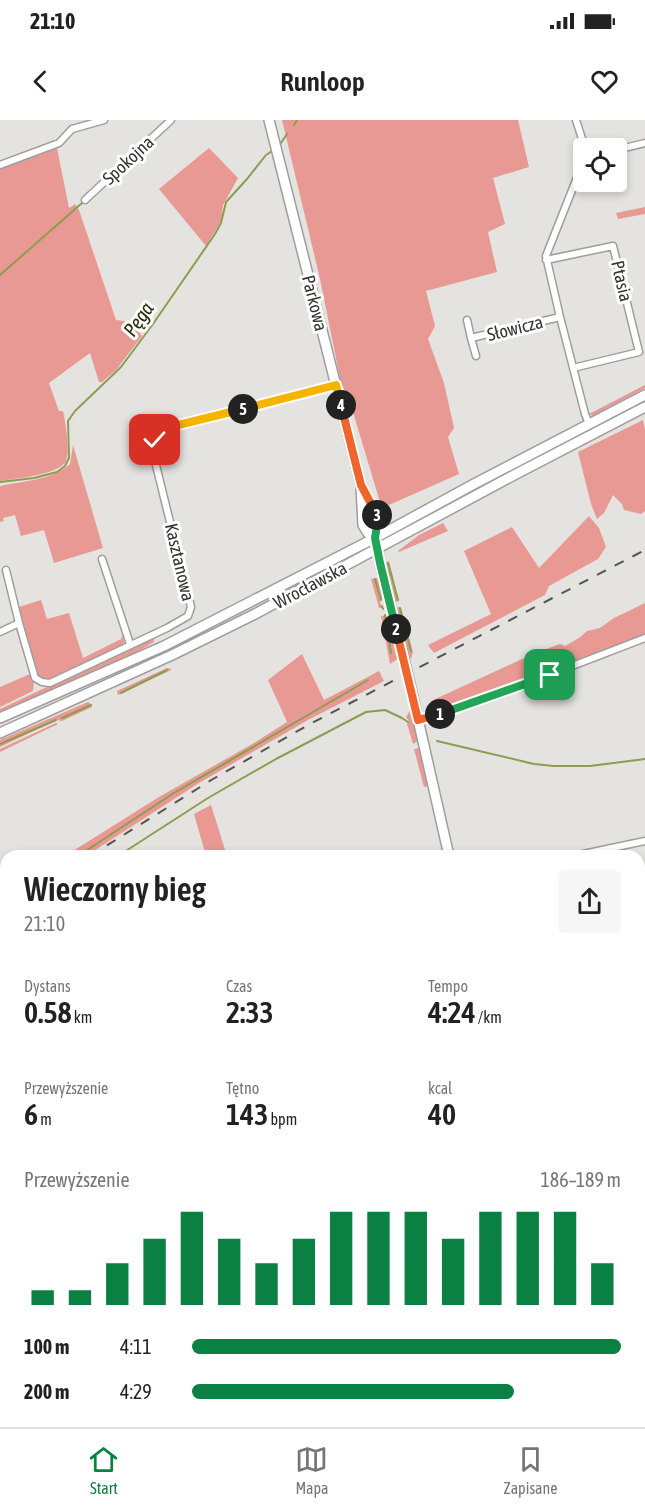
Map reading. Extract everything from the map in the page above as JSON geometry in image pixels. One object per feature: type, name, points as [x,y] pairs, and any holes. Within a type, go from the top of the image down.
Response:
[{"type":"main road","name":"Parkowa","points":[[269,120],[361,485],[363,525],[375,538]]},
{"type":"main road","name":"Wrocławska","points":[[0,718],[164,646],[375,538],[645,395]]},
{"type":"main road","name":"Wrocławska","points":[[0,733],[172,655],[255,614],[645,407]]},
{"type":"main road","name":"Parkowa","points":[[361,485],[378,519],[375,538],[377,550],[448,850]]},
{"type":"street","points":[[0,165],[59,143],[72,129],[104,120]]},
{"type":"street","name":"Spokojna","points":[[85,200],[171,120]]},
{"type":"street","points":[[576,120],[582,138]]},
{"type":"street","points":[[627,147],[645,143]]},
{"type":"street","points":[[573,187],[547,251],[546,260],[589,424]]},
{"type":"street","name":"Ptasia","points":[[546,260],[613,246],[639,352],[573,368]]},
{"type":"street","name":"Słowicza","points":[[471,338],[560,317]]},
{"type":"street","name":"Słowicza","points":[[467,320],[476,356]]},
{"type":"street","name":"Kasztanowa","points":[[19,623],[35,678],[50,683],[188,616],[191,607],[152,449],[155,440],[170,427],[336,385]]},
{"type":"street","points":[[102,559],[130,644]]},
{"type":"street","points":[[0,632],[19,623],[6,570]]},
{"type":"street","points":[[418,720],[645,638]]},
{"type":"street","points":[[602,850],[645,841]]},
{"type":"shaded area","points":[[282,120],[518,120],[529,167],[493,178],[505,224],[488,232],[497,272],[426,291],[435,326],[428,339],[444,383],[454,428],[448,437],[459,474],[389,505],[380,502],[349,399],[341,383],[320,279]]},
{"type":"shaded area","points":[[57,148],[69,208],[75,204],[79,210],[116,320],[131,322],[142,336],[116,370],[102,382],[99,382],[90,353],[49,383],[59,411],[63,411],[64,415],[68,445],[65,463],[43,474],[0,481],[0,168]]},
{"type":"shaded area","points":[[209,148],[238,178],[223,205],[221,221],[206,246],[159,189]]},
{"type":"shaded area","points":[[645,207],[645,214],[618,219],[616,213]]},
{"type":"shaded area","points":[[645,385],[645,388],[593,416],[589,414]]},
{"type":"shaded area","points":[[643,420],[645,429],[645,511],[641,514],[624,510],[622,504],[613,495],[604,513],[597,519],[578,452]]},
{"type":"shaded area","points":[[73,445],[103,548],[54,563],[44,530],[21,536],[15,515],[3,518],[4,521],[0,522],[0,486],[37,479],[63,469],[70,464]]},
{"type":"shaded area","points":[[589,516],[599,528],[606,547],[598,559],[549,586],[545,595],[434,653],[428,645],[491,614],[464,551],[512,527],[539,568]]},
{"type":"shaded area","points":[[443,523],[448,531],[398,551],[419,535]]},
{"type":"shaded area","points":[[389,561],[399,601],[395,602],[385,563]]},
{"type":"shaded area","points":[[378,578],[385,597],[380,601],[382,608],[379,608],[371,579]]},
{"type":"shaded area","points":[[41,600],[47,619],[69,613],[83,658],[121,639],[123,634],[124,643],[51,679],[41,679],[37,675],[19,607]]},
{"type":"shaded area","points":[[645,603],[645,635],[435,710],[428,706],[431,701],[533,654],[560,644],[565,646],[587,631],[600,628],[614,618]]},
{"type":"shaded area","points":[[398,607],[401,608],[413,652],[411,659],[408,658]]},
{"type":"shaded area","points":[[389,615],[399,658],[390,664],[381,616]]},
{"type":"shaded area","points":[[153,637],[154,642],[135,653],[0,713],[0,709]]},
{"type":"shaded area","points":[[302,654],[324,700],[379,671],[384,681],[308,720],[199,783],[95,850],[75,850],[159,797],[287,722],[268,680]]},
{"type":"shaded area","points":[[167,668],[171,670],[118,695],[117,691]]},
{"type":"shaded area","points":[[30,674],[34,680],[33,691],[0,707],[0,687]]},
{"type":"shaded area","points":[[88,702],[92,707],[62,721],[57,720],[0,747],[0,740]]},
{"type":"shaded area","points":[[411,709],[418,741],[413,744],[407,724],[409,721],[406,717]]},
{"type":"shaded area","points":[[58,724],[0,752],[0,749]]},
{"type":"shaded area","points":[[419,748],[429,786],[424,787],[414,749]]},
{"type":"shaded area","points":[[211,805],[225,850],[204,850],[194,814]]},
{"type":"waterway","name":"Pęga","points":[[294,125],[297,120]]},
{"type":"waterway","name":"Pęga","points":[[279,146],[287,134]]},
{"type":"waterway","name":"Pęga","points":[[0,482],[34,478],[57,472],[65,466],[69,458],[68,421],[75,411],[121,367],[215,234],[221,223],[226,202],[266,155],[275,149]]},
{"type":"waterway","points":[[0,275],[82,203]]},
{"type":"waterway","points":[[388,563],[398,600]]},
{"type":"waterway","points":[[375,579],[381,600]]},
{"type":"waterway","points":[[400,608],[411,651]]},
{"type":"waterway","points":[[385,615],[391,653]]},
{"type":"waterway","points":[[121,693],[167,670]]},
{"type":"waterway","points":[[87,850],[174,793],[368,680]]},
{"type":"waterway","points":[[62,718],[91,705]]},
{"type":"waterway","points":[[127,850],[208,798],[366,712],[385,710],[408,722]]},
{"type":"waterway","points":[[0,744],[56,720]]},
{"type":"waterway","points":[[437,741],[534,764],[554,766],[590,766],[645,759]]},
{"type":"railway","points":[[100,850],[213,779],[310,724],[645,550]]},
{"type":"route","points":[[155,440],[170,427],[336,385],[361,485],[378,519],[375,538],[418,720],[550,675]]}]
